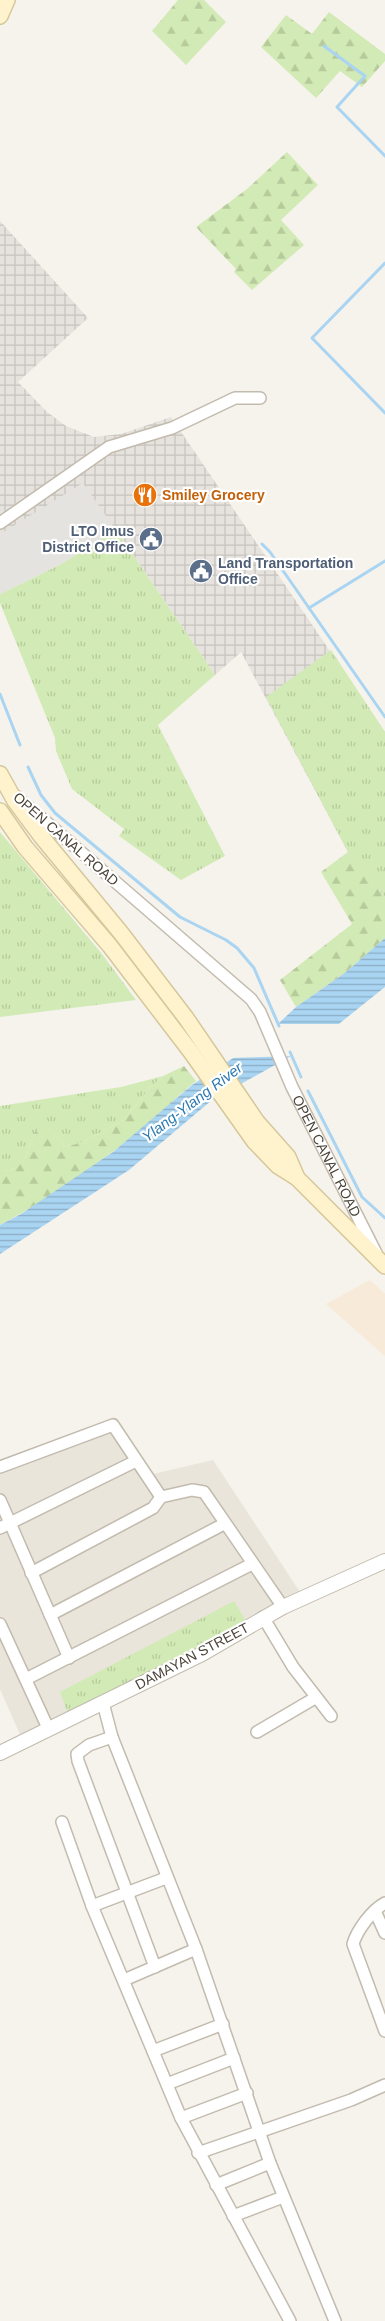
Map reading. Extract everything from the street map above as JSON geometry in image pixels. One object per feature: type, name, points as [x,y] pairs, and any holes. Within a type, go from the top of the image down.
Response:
[{"type":"main road","points":[[0,16],[7,0]]},
{"type":"main road","name":"OPEN CANAL ROAD","points":[[3,781],[36,830],[121,933],[204,1043],[257,1122],[288,1157],[297,1178]]},
{"type":"main road","name":"OPEN CANAL ROAD","points":[[0,811],[10,828],[110,946],[191,1052],[230,1110],[254,1141],[278,1166],[297,1178],[383,1264]]},
{"type":"street","points":[[0,523],[109,447],[172,428],[235,398],[260,398]]},
{"type":"street","points":[[0,513],[44,492]]},
{"type":"street","name":"OPEN CANAL ROAD","points":[[3,781],[232,980],[251,999],[260,1012],[286,1070],[383,1264]]},
{"type":"street","points":[[0,1467],[113,1424],[161,1497]]},
{"type":"street","points":[[5,1526],[136,1461]]},
{"type":"street","points":[[31,1573],[153,1508],[161,1497],[192,1490],[204,1492],[224,1524],[283,1607]]},
{"type":"street","points":[[0,1500],[5,1526],[31,1573],[69,1658]]},
{"type":"street","points":[[50,1615],[224,1524]]},
{"type":"street","name":"DAMAYAN STREET","points":[[0,1753],[202,1654],[283,1607],[385,1561]]},
{"type":"street","points":[[26,1679],[252,1564]]},
{"type":"street","points":[[263,1617],[283,1652],[315,1698],[331,1716]]},
{"type":"street","points":[[0,1624],[48,1728]]},
{"type":"street","points":[[257,1732],[315,1698]]},
{"type":"street","points":[[103,1703],[112,1737],[166,1878],[196,1949],[270,2163],[335,2321]]},
{"type":"street","points":[[112,1737],[89,1744],[77,1754],[155,1967]]},
{"type":"street","points":[[62,1822],[92,1906],[181,2118],[198,2153],[290,2321]]},
{"type":"street","points":[[92,1906],[166,1878]]},
{"type":"street","points":[[385,1903],[355,1937],[353,1944],[385,2031]]},
{"type":"street","points":[[376,1911],[385,1933]]},
{"type":"street","points":[[124,1980],[196,1949]]},
{"type":"street","points":[[153,2051],[223,2024]]},
{"type":"street","points":[[167,2084],[234,2058]]},
{"type":"street","points":[[198,2153],[385,2085]]},
{"type":"street","points":[[181,2118],[247,2093]]},
{"type":"street","points":[[216,2185],[270,2163]]},
{"type":"street","points":[[233,2216],[283,2197]]},
{"type":"shaded area","points":[[0,221],[88,318],[18,382],[47,412],[66,426],[94,437],[121,434],[171,417],[385,732],[385,897],[348,852],[241,652],[215,675],[117,531],[0,594]]},
{"type":"shaded area","points":[[83,483],[116,530],[61,564],[0,594],[0,534]]},
{"type":"shaded area","points":[[370,1280],[385,1294],[385,1356],[326,1304]]},
{"type":"shaded area","points":[[114,1418],[153,1474],[213,1460],[300,1592],[21,1737],[0,1689],[0,1462]]},
{"type":"green space","points":[[178,0],[204,0],[226,22],[186,65],[152,31]]},
{"type":"green space","points":[[329,12],[385,54],[385,61],[362,87],[340,71],[316,98],[261,47],[286,15],[312,34]]},
{"type":"green space","points":[[287,152],[318,185],[281,220],[304,245],[252,290],[234,272],[236,269],[196,227],[247,189]]},
{"type":"green space","points":[[116,530],[215,675],[158,725],[225,856],[181,880],[119,836],[124,829],[72,789],[56,751],[55,738],[0,603],[0,594],[61,564]]},
{"type":"green space","points":[[331,650],[385,732],[385,897],[348,852],[266,697]]},
{"type":"green space","points":[[0,832],[102,954],[136,1000],[0,1017]]},
{"type":"green space","points":[[348,852],[385,897],[385,938],[346,972],[296,1007],[280,980],[352,924],[321,872]]},
{"type":"green space","points":[[184,1066],[196,1081],[156,1117],[78,1177],[0,1225],[0,1171],[15,1168],[20,1164],[27,1153],[35,1131],[45,1128],[53,1133],[65,1147],[83,1142],[124,1120],[148,1090],[163,1076]]},
{"type":"green space","points":[[163,1076],[148,1090],[124,1120],[83,1142],[65,1147],[53,1133],[35,1131],[27,1153],[20,1164],[15,1168],[0,1171],[0,1106],[121,1087]]},
{"type":"green space","points":[[234,1601],[246,1621],[198,1650],[68,1714],[60,1692]]},
{"type":"water","name":"Ylang-Ylang River","points":[[385,938],[385,987],[335,1027],[302,1050],[212,1100],[129,1170],[0,1254],[0,1225],[21,1214],[113,1152],[192,1085],[262,1039],[296,1007],[346,972]]},
{"type":"pier","points":[[275,1024],[344,1024],[295,1056],[228,1058],[260,1037]]},
{"type":"waterway","points":[[324,46],[365,76],[337,107],[385,156]]},
{"type":"waterway","points":[[385,263],[312,338],[385,413]]},
{"type":"waterway","points":[[262,544],[270,552],[385,717]]},
{"type":"waterway","points":[[309,608],[385,561]]},
{"type":"waterway","points":[[0,694],[20,745]]},
{"type":"waterway","points":[[28,767],[41,795],[55,813],[180,917],[226,940],[237,948],[254,968],[279,1026]]},
{"type":"waterway","points":[[290,1052],[301,1077]]},
{"type":"waterway","points":[[308,1091],[362,1197],[385,1218]]},
{"type":"place","name":"Smiley Grocery","points":[[145,495]]},
{"type":"place","name":"LTO Imus District Office","points":[[151,539]]},
{"type":"place","name":"Land Transportation Office","points":[[201,571]]}]
